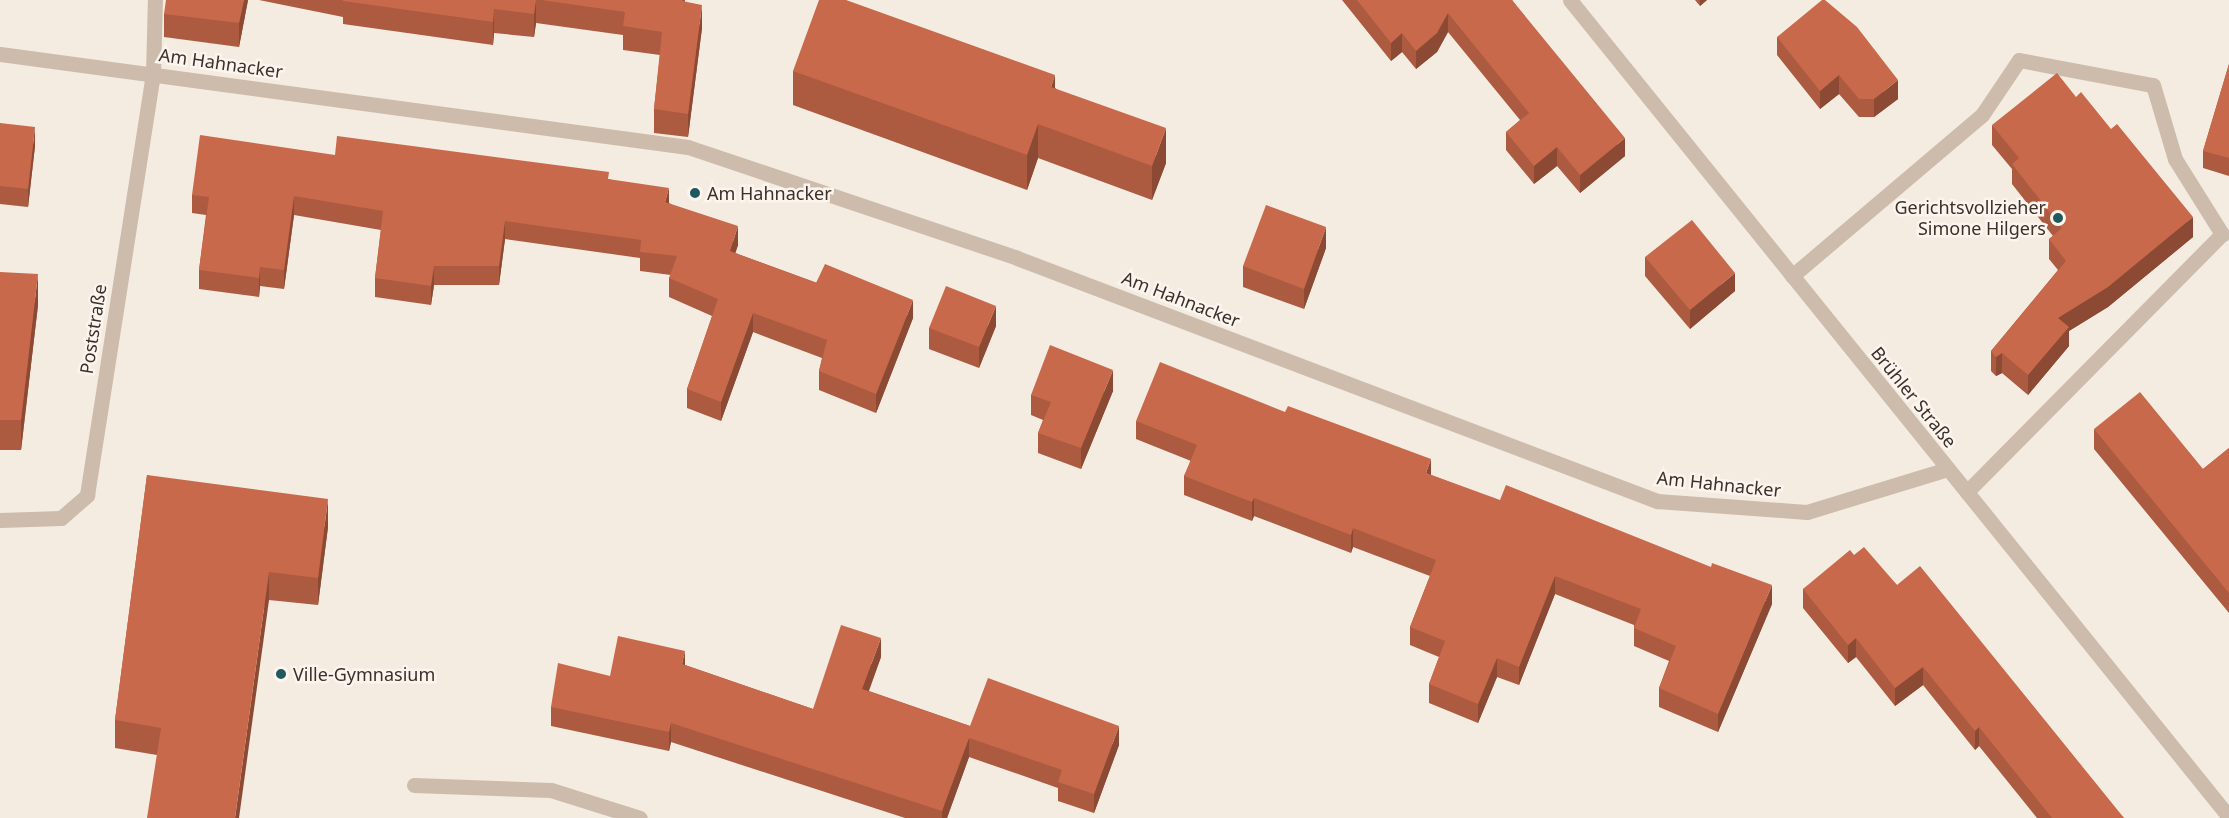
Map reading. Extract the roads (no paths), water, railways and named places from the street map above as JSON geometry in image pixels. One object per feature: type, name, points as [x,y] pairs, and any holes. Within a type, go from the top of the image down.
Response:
[{"type":"street","name":"Poststraße","points":[[0,520],[61,518],[87,495],[153,74],[155,0]]},
{"type":"street","name":"Brühler Straße","points":[[1570,0],[2229,817]]},
{"type":"street","name":"Am Hahnacker","points":[[0,54],[688,147],[1017,258],[1657,501],[1807,512],[1948,469]]},
{"type":"street","points":[[1792,276],[1982,115],[2019,60],[2153,85],[2175,159],[2222,234],[1967,492]]},
{"type":"street","points":[[414,785],[551,790],[639,818]]},
{"type":"place","name":"Am Hahnacker","points":[[695,193]]},
{"type":"place","name":"Gerichtsvollzieher Simone Hilgers","points":[[2058,218]]},
{"type":"place","name":"Ville-Gymnasium","points":[[281,674]]}]
